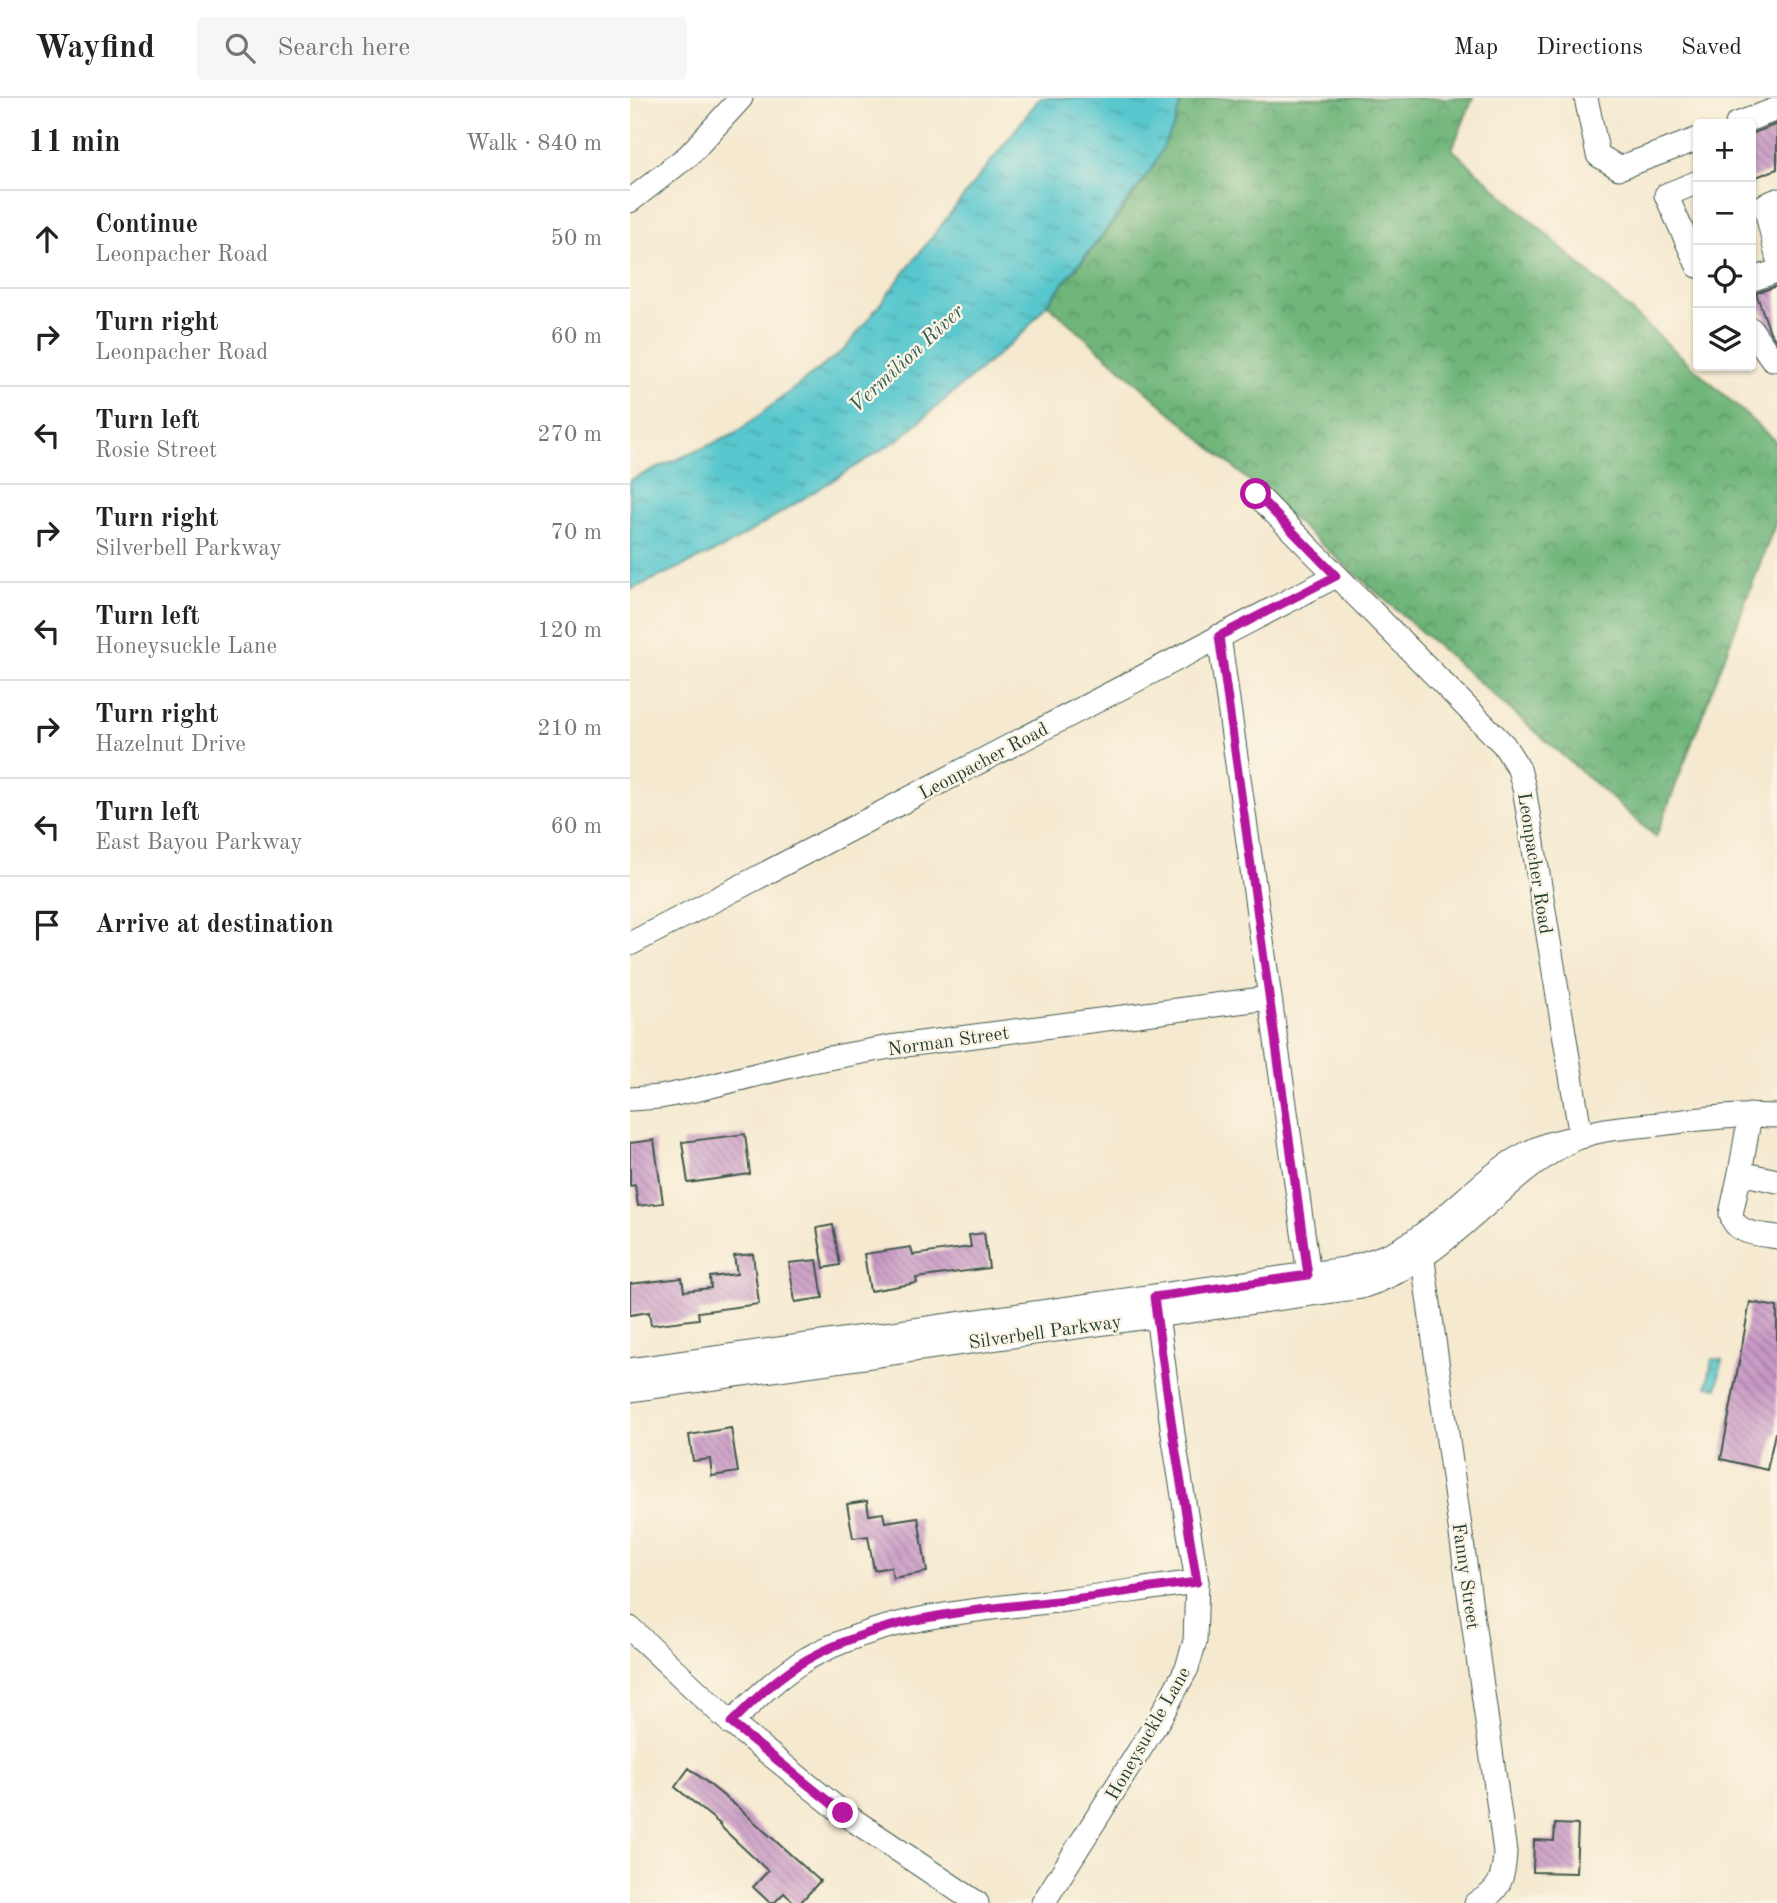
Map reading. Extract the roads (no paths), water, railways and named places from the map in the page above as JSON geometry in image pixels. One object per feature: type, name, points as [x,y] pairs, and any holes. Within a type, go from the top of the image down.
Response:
[{"type":"street","points":[[630,201],[689,155],[741,98]]},
{"type":"street","points":[[1586,98],[1598,155],[1619,168],[1693,141]]},
{"type":"street","points":[[1750,119],[1777,109]]},
{"type":"street","points":[[1693,184],[1666,195],[1693,255]]},
{"type":"street","points":[[1777,200],[1765,205],[1777,257]]},
{"type":"street","points":[[1756,278],[1777,271]]},
{"type":"street","points":[[1756,336],[1772,359],[1777,357]]},
{"type":"street","name":"Leonpacher Road","points":[[1256,494],[1504,745],[1519,769],[1581,1136]]},
{"type":"street","name":"Leonpacher Road","points":[[630,944],[1336,576]]},
{"type":"street","points":[[1219,636],[1310,1285]]},
{"type":"street","name":"Norman Street","points":[[630,1099],[660,1097],[807,1062],[890,1048],[1269,998]]},
{"type":"street","points":[[1750,1115],[1732,1220],[1746,1232],[1777,1237]]},
{"type":"street","name":"Silverbell Parkway","points":[[630,1390],[1310,1285],[1361,1287],[1383,1280],[1408,1267],[1421,1246],[1567,1142],[1581,1136],[1626,1127],[1750,1115],[1777,1116]]},
{"type":"street","points":[[1740,1173],[1777,1181]]},
{"type":"street","name":"Fanny Street","points":[[1421,1246],[1505,1852],[1504,1867],[1495,1891],[1476,1903]]},
{"type":"street","name":"Silverbell Parkway","points":[[630,1370],[1156,1307]]},
{"type":"street","name":"Honeysuckle Lane","points":[[1043,1903],[1187,1668],[1197,1625],[1197,1582],[1156,1307]]},
{"type":"street","points":[[731,1723],[762,1692],[793,1668],[844,1641],[874,1630],[950,1615],[1197,1582]]},
{"type":"street","points":[[630,1628],[731,1723],[843,1813],[977,1903]]},
{"type":"water","name":"Vermilion River","points":[[1040,98],[1182,98],[1174,126],[1154,165],[1104,233],[1024,332],[899,439],[727,546],[630,590],[630,480],[735,434],[845,349]]},
{"type":"water","points":[[1712,1359],[1722,1360],[1717,1388],[1707,1386]]}]
